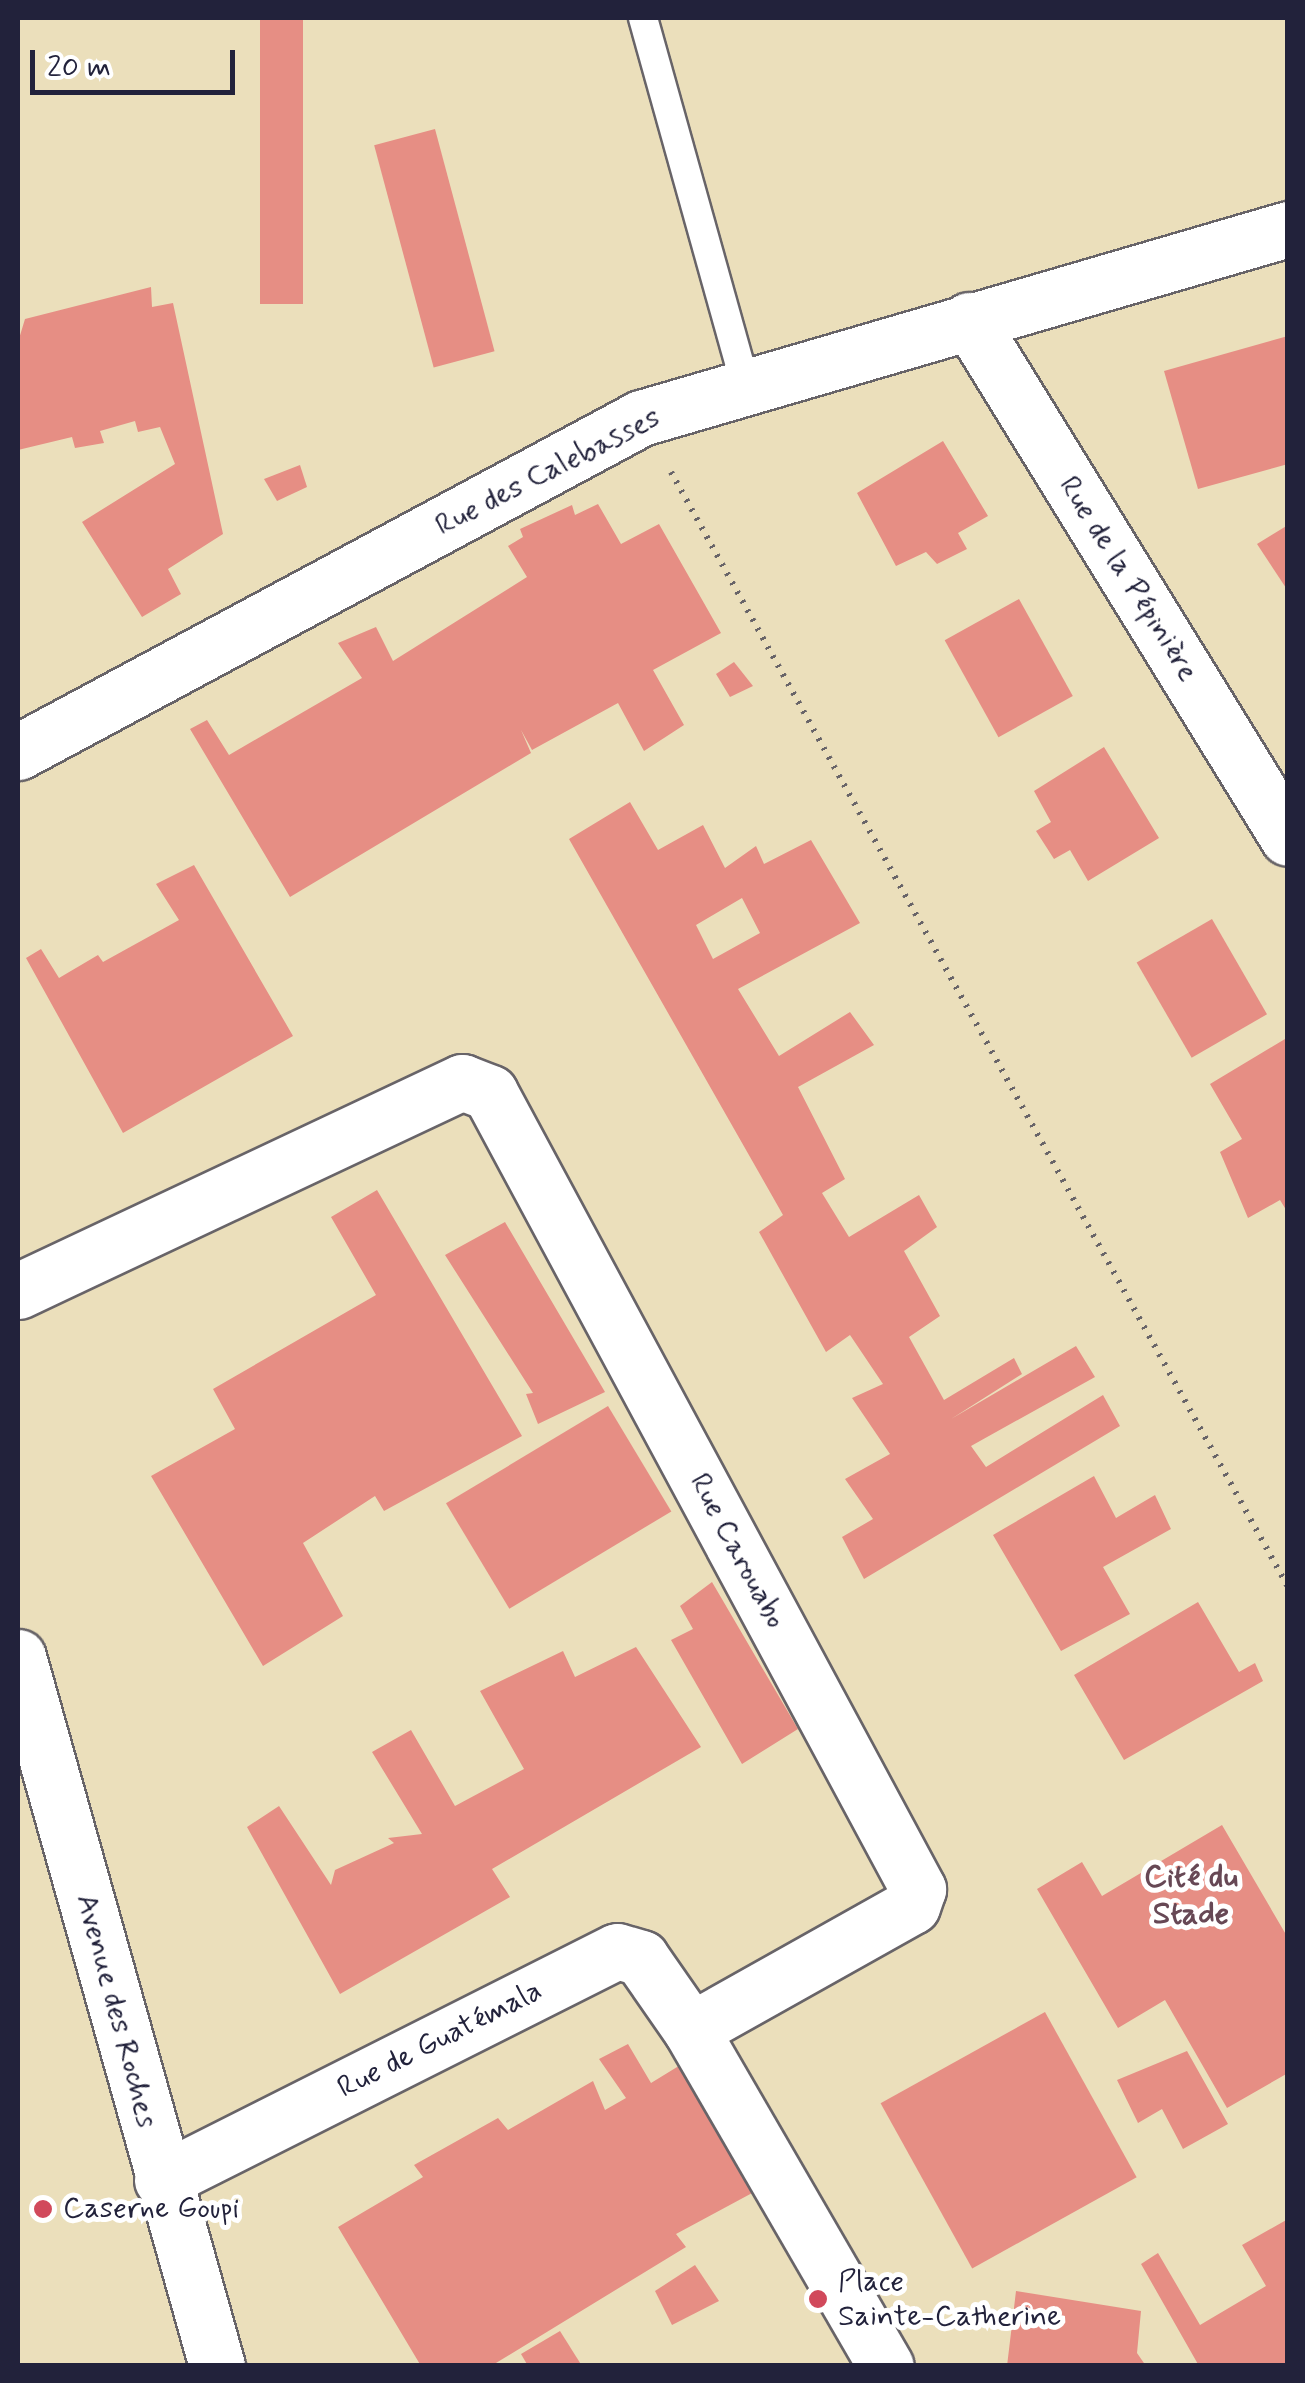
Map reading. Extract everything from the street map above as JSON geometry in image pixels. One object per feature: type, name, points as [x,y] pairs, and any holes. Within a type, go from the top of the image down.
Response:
[{"type":"street","name":"Rue des Calebasses","points":[[18,752],[641,418],[1288,229]]},
{"type":"street","name":"Rue de la Pépinière","points":[[969,320],[1288,838]]},
{"type":"street","name":"Rue Carouabo","points":[[18,1290],[462,1082],[490,1093],[918,1889],[912,1906],[691,2030]]},
{"type":"street","name":"Avenue des Roches","points":[[18,1656],[217,2366]]},
{"type":"street","name":"Rue de Guatémala","points":[[162,2180],[617,1951],[641,1958],[691,2030]]},
{"type":"street","points":[[691,2030],[886,2366]]},
{"type":"lane","points":[[643,18],[746,387]]},
{"type":"path","points":[[641,418],[1288,1587]]},
{"type":"building","points":[[260,18],[303,18],[303,304],[260,304]]},
{"type":"building","points":[[435,129],[495,351],[434,367],[374,145]]},
{"type":"building","points":[[151,287],[152,307],[173,303],[223,534],[168,569],[181,594],[142,617],[82,522],[175,464],[160,427],[138,432],[135,421],[100,431],[104,443],[75,448],[72,437],[18,450],[18,342],[25,319]]},
{"type":"building","points":[[1288,336],[1288,464],[1198,489],[1164,371]]},
{"type":"building","points":[[943,441],[988,516],[958,533],[967,549],[937,564],[926,552],[896,566],[857,493]]},
{"type":"building","points":[[300,465],[307,487],[277,501],[264,479]]},
{"type":"building","points":[[598,504],[621,544],[659,524],[721,633],[653,670],[684,725],[644,751],[618,703],[532,750],[521,730],[531,753],[290,897],[190,729],[207,720],[229,755],[362,678],[338,643],[376,627],[393,661],[527,577],[508,546],[523,537],[520,529],[572,505],[575,515]]},
{"type":"building","points":[[1288,525],[1288,591],[1257,544]]},
{"type":"building","points":[[1019,599],[1073,696],[998,737],[945,640]]},
{"type":"building","points":[[734,662],[753,686],[730,697],[716,674]]},
{"type":"building","points":[[1104,747],[1159,838],[1088,881],[1070,850],[1054,859],[1036,831],[1051,822],[1034,791]]},
{"type":"building","points":[[630,802],[658,850],[703,825],[725,868],[756,846],[764,864],[811,840],[860,923],[738,989],[779,1056],[850,1012],[874,1045],[798,1087],[845,1179],[822,1193],[849,1237],[919,1195],[937,1227],[904,1251],[940,1316],[909,1337],[944,1400],[1014,1358],[1022,1374],[951,1419],[1076,1346],[1095,1377],[971,1446],[986,1467],[1103,1395],[1120,1426],[864,1579],[842,1537],[873,1519],[845,1479],[890,1454],[852,1398],[883,1384],[850,1335],[826,1352],[759,1232],[783,1215],[569,839]],"holes":[[[742,898],[760,933],[713,959],[696,925]]]},
{"type":"building","points":[[194,865],[293,1036],[123,1133],[26,958],[41,949],[59,978],[98,955],[103,962],[179,920],[156,884]]},
{"type":"building","points":[[1212,919],[1267,1014],[1192,1058],[1137,963]]},
{"type":"building","points":[[1285,1039],[1288,1213],[1280,1200],[1248,1218],[1220,1152],[1242,1139],[1210,1084]]},
{"type":"building","points":[[377,1190],[522,1436],[384,1511],[375,1496],[303,1543],[343,1616],[263,1666],[151,1476],[235,1429],[213,1389],[376,1295],[331,1217]]},
{"type":"building","points":[[505,1222],[605,1392],[538,1424],[526,1394],[533,1393],[445,1255]]},
{"type":"building","points":[[608,1406],[671,1511],[509,1609],[446,1503]]},
{"type":"building","points":[[1094,1476],[1116,1518],[1155,1495],[1171,1529],[1103,1567],[1130,1614],[1061,1651],[993,1535]]},
{"type":"building","points":[[712,1582],[798,1729],[742,1764],[671,1640],[693,1629],[680,1606]]},
{"type":"building","points":[[1198,1602],[1239,1672],[1255,1663],[1263,1681],[1124,1760],[1074,1675]]},
{"type":"building","points":[[636,1647],[701,1747],[492,1869],[510,1897],[340,1994],[247,1827],[279,1806],[331,1885],[335,1870],[394,1843],[388,1838],[422,1834],[372,1752],[411,1730],[455,1806],[524,1769],[480,1691],[563,1651],[575,1677]]},
{"type":"building","points":[[1222,1825],[1288,1938],[1288,2073],[1227,2108],[1165,2000],[1118,2028],[1037,1889],[1082,1862],[1102,1896]]},
{"type":"building","points":[[1045,2012],[1137,2177],[972,2268],[881,2103]]},
{"type":"building","points":[[628,2044],[651,2083],[682,2064],[754,2192],[676,2234],[686,2247],[491,2366],[421,2366],[338,2227],[423,2177],[414,2165],[498,2118],[508,2130],[593,2081],[605,2110],[626,2098],[599,2059]]},
{"type":"building","points":[[1187,2051],[1228,2124],[1183,2149],[1162,2109],[1138,2123],[1117,2080]]},
{"type":"building","points":[[1288,2219],[1288,2366],[1199,2366],[1141,2264],[1158,2253],[1200,2325],[1266,2286],[1242,2245]]},
{"type":"building","points":[[695,2265],[719,2301],[672,2325],[655,2291]]},
{"type":"building","points":[[1016,2291],[1141,2311],[1137,2353],[1146,2366],[1007,2366]]},
{"type":"building","points":[[560,2331],[582,2366],[528,2366],[521,2354]]},
{"type":"place","name":"Caserne Goupi","points":[[43,2209]]},
{"type":"place","name":"Place Sainte-Catherine","points":[[818,2299]]},
{"type":"district","name":"Cité du Stade","points":[[1191,1896]]}]
